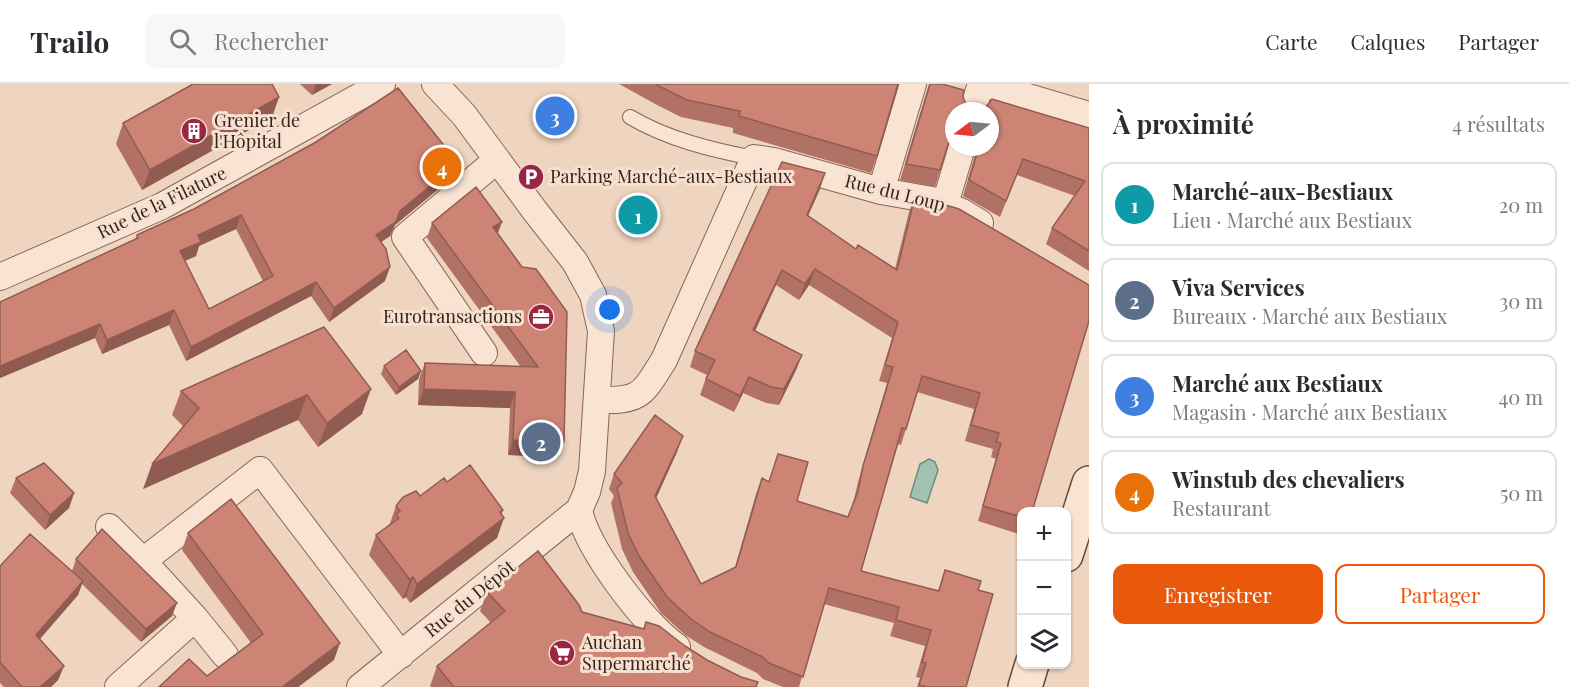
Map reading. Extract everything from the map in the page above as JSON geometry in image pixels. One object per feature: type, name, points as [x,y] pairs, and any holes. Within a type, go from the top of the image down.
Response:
[{"type":"street","name":"Rue de la Filature","points":[[0,277],[170,202],[382,84]]},
{"type":"street","points":[[435,84],[462,111],[575,262],[593,295],[601,331],[598,400],[592,471],[587,492],[579,510],[586,530],[623,590],[651,624],[668,640],[700,662]]},
{"type":"street","points":[[880,191],[914,84]]},
{"type":"street","points":[[975,102],[982,84],[1089,115]]},
{"type":"street","points":[[945,204],[959,156]]},
{"type":"street","points":[[598,400],[633,398],[649,383],[664,360],[754,158]]},
{"type":"street","name":"Rue du Loup","points":[[754,158],[774,161],[880,191],[945,204],[1000,234]]},
{"type":"street","points":[[483,353],[405,237],[497,160]]},
{"type":"street","points":[[142,561],[260,470],[401,656]]},
{"type":"street","points":[[1071,539],[1089,483]]},
{"type":"street","name":"Rue du Dépôt","points":[[360,687],[579,510]]},
{"type":"street","points":[[109,527],[195,618],[225,655]]},
{"type":"street","points":[[118,687],[195,618]]},
{"type":"street","points":[[1025,687],[1030,669]]},
{"type":"lane","points":[[630,117],[652,130],[730,154],[754,158]]},
{"type":"shaded area","points":[[929,459],[935,462],[938,470],[927,503],[910,497],[920,464]]},
{"type":"building","name":"Grenier de l'Hôpital","points":[[193,84],[272,84],[279,97],[150,170],[123,123]]},
{"type":"building","points":[[655,84],[898,84],[877,156],[739,116],[740,111],[687,100]]},
{"type":"building","points":[[930,84],[942,84],[964,90],[965,102],[945,102],[945,154],[940,170],[906,164]]},
{"type":"building","points":[[398,88],[458,163],[400,211],[396,222],[376,235],[386,249],[390,267],[334,308],[316,282],[191,347],[174,310],[107,340],[100,324],[0,366],[0,302],[138,238],[137,235],[194,209],[316,142]],"holes":[[[241,215],[273,276],[209,309],[180,251],[201,242],[198,235]]]},
{"type":"building","points":[[992,99],[1089,128],[1089,251],[1052,228],[1085,181],[1023,159],[1006,201],[969,180],[976,156],[999,156],[999,102],[990,102]]},
{"type":"building","points":[[782,162],[825,173],[807,215],[856,249],[858,245],[897,270],[915,196],[959,209],[1089,285],[1089,321],[1033,507],[1017,507],[1017,516],[983,506],[1001,443],[996,442],[999,433],[971,425],[980,393],[922,376],[906,429],[902,428],[861,571],[939,591],[945,570],[981,581],[978,590],[993,594],[966,687],[919,685],[926,663],[922,662],[931,630],[896,620],[899,607],[829,588],[803,677],[769,663],[763,657],[710,632],[691,619],[667,597],[639,556],[628,533],[617,488],[622,483],[614,474],[655,415],[683,436],[655,496],[701,584],[736,567],[762,478],[769,482],[778,454],[808,462],[797,501],[848,517],[858,491],[863,466],[893,367],[885,365],[898,322],[815,269],[805,284],[782,270],[753,330],[802,355],[784,389],[771,387],[749,377],[740,396],[706,379],[715,360],[695,351]]},
{"type":"building","points":[[476,187],[502,222],[493,227],[522,267],[536,269],[567,312],[564,442],[513,440],[515,392],[424,389],[425,363],[538,367],[432,223]]},
{"type":"building","points":[[324,327],[371,389],[327,423],[307,395],[152,464],[199,408],[181,391]]},
{"type":"building","points":[[406,350],[421,371],[399,387],[384,366]]},
{"type":"building","points":[[44,463],[74,493],[50,515],[16,478]]},
{"type":"building","points":[[470,465],[503,510],[500,512],[504,518],[417,584],[413,577],[410,580],[376,535],[399,518],[396,514],[400,511],[396,506],[403,497],[416,491],[420,496],[444,478],[447,482]]},
{"type":"building","points":[[231,499],[340,643],[282,687],[159,687],[189,659],[207,676],[263,634],[188,533]]},
{"type":"building","points":[[102,529],[177,603],[146,629],[76,559]]},
{"type":"building","points":[[30,534],[83,581],[36,635],[64,666],[40,687],[22,687],[0,662],[0,566]]},
{"type":"building","points":[[538,551],[582,612],[644,629],[646,622],[659,626],[707,660],[741,677],[758,682],[756,687],[454,687],[437,666],[505,611],[487,592]]},
{"type":"place","name":"Marché aux Bestiaux","points":[[555,116]]},
{"type":"place","name":"Grenier de l'Hôpital","points":[[194,131]]},
{"type":"place","name":"Winstub des chevaliers","points":[[442,167]]},
{"type":"place","name":"Parking Marché-aux-Bestiaux","points":[[531,177]]},
{"type":"place","name":"Marché-aux-Bestiaux","points":[[638,215]]},
{"type":"place","name":"Eurotransactions","points":[[541,317]]},
{"type":"place","name":"Viva Services","points":[[541,442]]},
{"type":"place","name":"Auchan Supermarché","points":[[562,653]]}]
